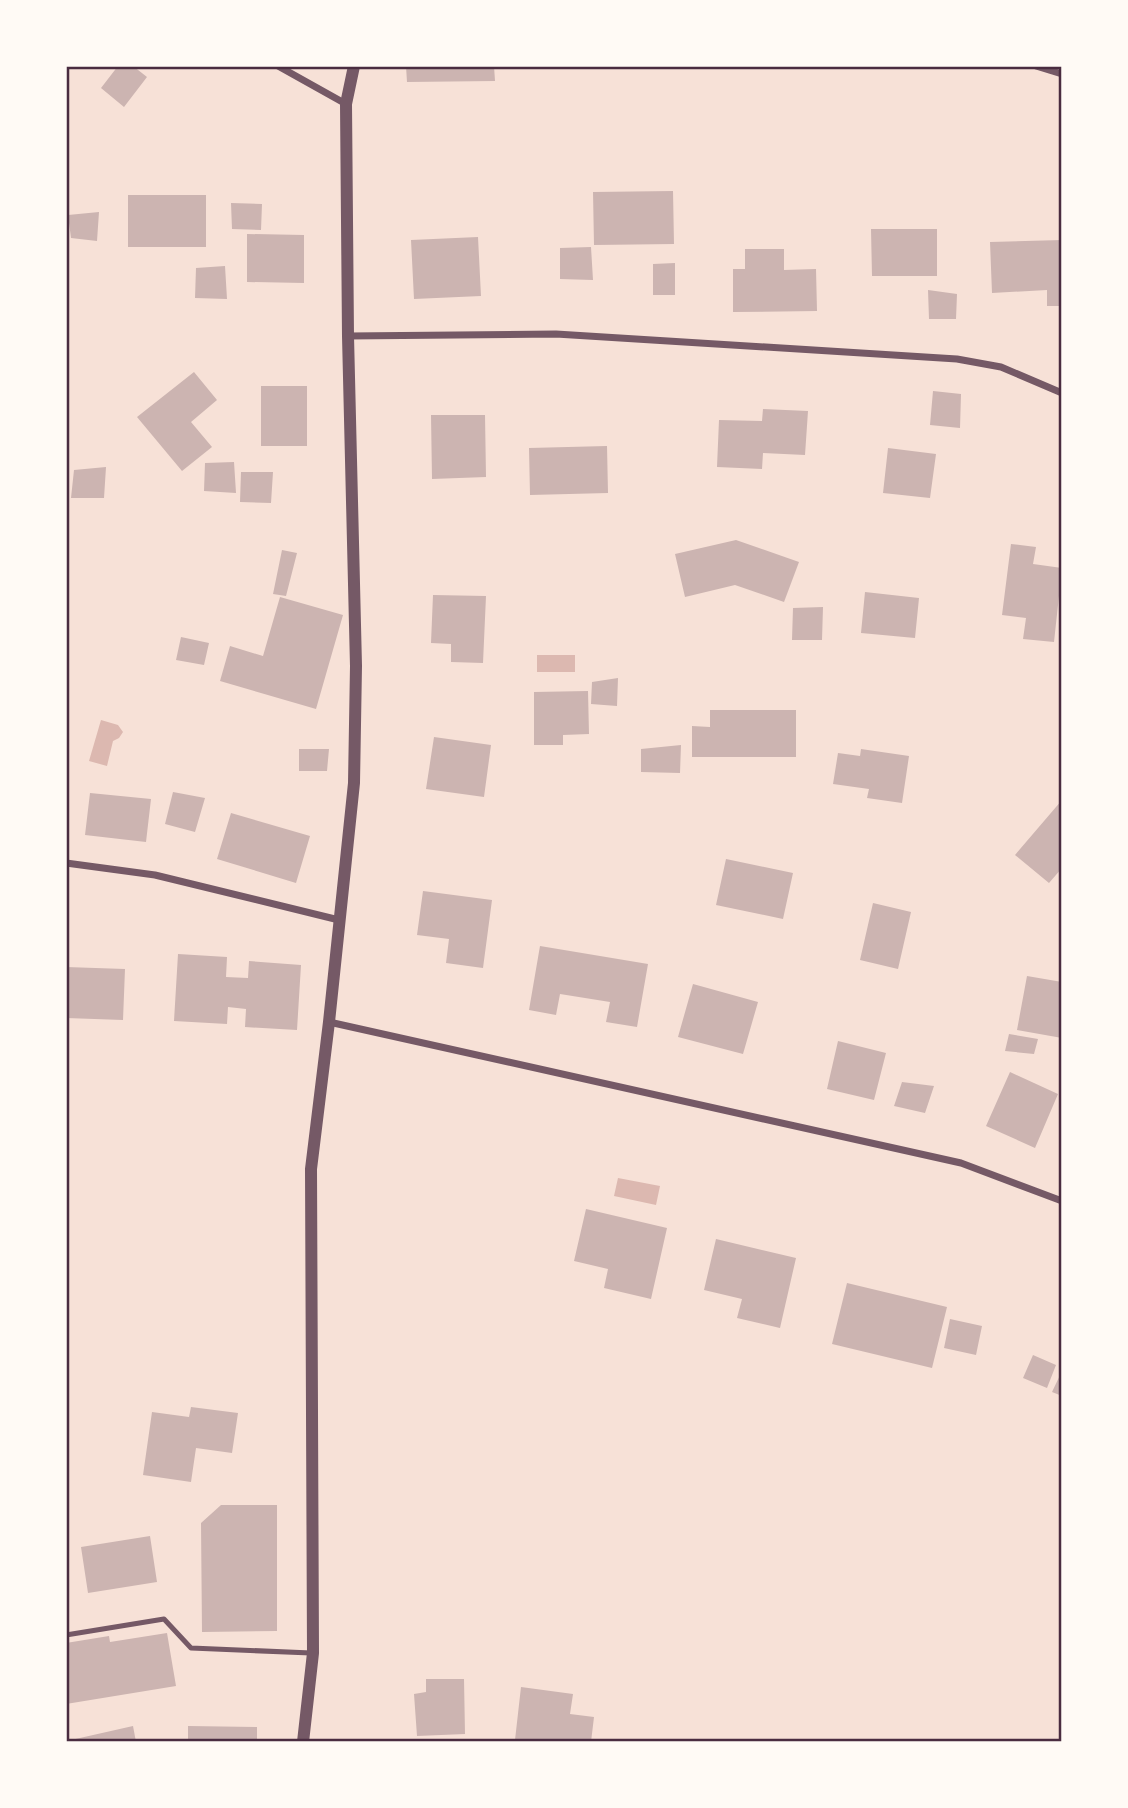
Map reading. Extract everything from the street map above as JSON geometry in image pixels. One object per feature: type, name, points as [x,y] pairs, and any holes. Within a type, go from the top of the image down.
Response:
[{"type":"street","points":[[278,66],[346,104]]},
{"type":"street","points":[[303,1741],[313,1653],[311,1169],[354,783],[346,104],[354,66]]},
{"type":"street","points":[[1036,66],[1062,74]]},
{"type":"street","points":[[348,336],[556,334],[957,359],[1001,367],[1062,393]]},
{"type":"street","points":[[66,863],[155,875],[339,920]]},
{"type":"street","points":[[329,1022],[961,1163],[1062,1201]]},
{"type":"lane","points":[[66,1635],[164,1619],[191,1648],[313,1653]]},
{"type":"shaded area","points":[[537,655],[575,655],[575,672],[537,672]]},
{"type":"shaded area","points":[[101,720],[118,725],[123,732],[113,741],[107,766],[89,761]]},
{"type":"shaded area","points":[[618,1178],[660,1186],[656,1205],[614,1196]]},
{"type":"building","points":[[118,66],[133,66],[147,77],[124,107],[101,88]]},
{"type":"building","points":[[406,66],[494,66],[495,81],[407,82]]},
{"type":"building","points":[[673,191],[674,244],[594,245],[593,192]]},
{"type":"building","points":[[128,195],[206,195],[206,247],[128,247]]},
{"type":"building","points":[[231,203],[262,204],[261,230],[232,229]]},
{"type":"building","points":[[99,212],[97,241],[71,238],[68,215]]},
{"type":"building","points":[[871,229],[937,229],[937,276],[872,276]]},
{"type":"building","points":[[247,234],[304,235],[304,283],[247,282]]},
{"type":"building","points":[[478,237],[481,296],[414,299],[411,240]]},
{"type":"building","points":[[1062,240],[1062,306],[1047,306],[1047,290],[992,293],[990,242]]},
{"type":"building","points":[[591,247],[593,280],[560,279],[560,248]]},
{"type":"building","points":[[745,249],[784,249],[784,270],[816,269],[817,311],[733,312],[733,269],[745,269]]},
{"type":"building","points":[[675,263],[675,295],[653,295],[653,264]]},
{"type":"building","points":[[225,266],[227,299],[195,298],[196,268]]},
{"type":"building","points":[[928,290],[957,294],[956,319],[929,319]]},
{"type":"building","points":[[194,372],[217,400],[191,422],[212,447],[182,471],[137,417]]},
{"type":"building","points":[[261,386],[307,386],[307,446],[261,446]]},
{"type":"building","points":[[933,391],[961,394],[960,428],[930,425]]},
{"type":"building","points":[[763,409],[808,411],[805,455],[763,453],[762,469],[717,467],[719,420],[762,421]]},
{"type":"building","points":[[431,415],[485,415],[486,477],[432,479]]},
{"type":"building","points":[[607,446],[608,493],[530,495],[529,448]]},
{"type":"building","points":[[888,448],[936,454],[930,498],[883,493]]},
{"type":"building","points":[[234,462],[236,493],[204,491],[205,463]]},
{"type":"building","points":[[106,467],[104,498],[71,498],[74,470]]},
{"type":"building","points":[[241,472],[273,472],[271,503],[240,502]]},
{"type":"building","points":[[736,540],[799,562],[784,602],[735,585],[685,597],[675,554]]},
{"type":"building","points":[[1011,544],[1036,547],[1033,564],[1062,568],[1054,642],[1023,639],[1026,618],[1002,615]]},
{"type":"building","points":[[282,550],[297,553],[286,596],[273,594]]},
{"type":"building","points":[[865,592],[919,598],[915,638],[861,633]]},
{"type":"building","points":[[433,595],[486,596],[483,663],[451,662],[451,644],[431,643]]},
{"type":"building","points":[[280,597],[343,615],[316,709],[220,681],[230,646],[263,656]]},
{"type":"building","points":[[823,607],[822,640],[792,640],[793,608]]},
{"type":"building","points":[[181,637],[209,643],[204,665],[176,660]]},
{"type":"building","points":[[618,678],[617,706],[591,704],[592,682]]},
{"type":"building","points":[[588,691],[589,734],[563,735],[563,745],[534,745],[534,692]]},
{"type":"building","points":[[710,710],[796,710],[796,757],[692,757],[692,726],[710,727]]},
{"type":"building","points":[[434,737],[491,745],[484,797],[426,789]]},
{"type":"building","points":[[681,745],[680,773],[641,772],[641,749]]},
{"type":"building","points":[[299,749],[329,749],[327,771],[299,771]]},
{"type":"building","points":[[861,749],[909,756],[902,803],[867,798],[869,789],[833,784],[838,753],[860,756]]},
{"type":"building","points":[[173,792],[205,798],[195,832],[165,824]]},
{"type":"building","points":[[90,793],[151,799],[146,842],[85,835]]},
{"type":"building","points":[[1062,800],[1062,868],[1049,883],[1015,855]]},
{"type":"building","points":[[231,813],[310,836],[296,883],[217,859]]},
{"type":"building","points":[[726,859],[793,873],[783,919],[716,905]]},
{"type":"building","points":[[423,891],[492,900],[483,968],[446,963],[449,939],[417,935]]},
{"type":"building","points":[[873,903],[911,912],[898,969],[860,960]]},
{"type":"building","points":[[540,946],[648,964],[637,1027],[606,1022],[610,1002],[560,994],[556,1015],[529,1010]]},
{"type":"building","points":[[178,954],[227,957],[226,977],[248,978],[249,961],[301,965],[297,1030],[245,1027],[246,1009],[228,1007],[227,1024],[174,1021]]},
{"type":"building","points":[[66,967],[125,969],[123,1020],[66,1018]]},
{"type":"building","points":[[1027,976],[1062,982],[1062,1038],[1017,1030]]},
{"type":"building","points":[[693,984],[758,1002],[743,1054],[678,1037]]},
{"type":"building","points":[[1009,1034],[1038,1039],[1034,1054],[1005,1051]]},
{"type":"building","points":[[838,1041],[886,1053],[874,1100],[827,1089]]},
{"type":"building","points":[[1010,1072],[1058,1094],[1035,1148],[986,1126]]},
{"type":"building","points":[[902,1082],[934,1086],[925,1113],[894,1106]]},
{"type":"building","points":[[586,1209],[667,1228],[651,1299],[604,1288],[608,1269],[574,1261]]},
{"type":"building","points":[[716,1239],[796,1258],[780,1328],[737,1318],[742,1299],[704,1290]]},
{"type":"building","points":[[847,1283],[947,1307],[932,1368],[832,1344]]},
{"type":"building","points":[[950,1319],[982,1326],[976,1355],[944,1348]]},
{"type":"building","points":[[1033,1355],[1056,1365],[1047,1388],[1023,1378]]},
{"type":"building","points":[[1062,1371],[1062,1396],[1052,1392]]},
{"type":"building","points":[[191,1407],[238,1413],[232,1453],[196,1448],[191,1482],[143,1475],[152,1412],[189,1417]]},
{"type":"building","points":[[221,1505],[277,1505],[277,1631],[202,1632],[201,1523]]},
{"type":"building","points":[[150,1536],[157,1582],[88,1593],[81,1547]]},
{"type":"building","points":[[167,1633],[176,1686],[66,1704],[66,1643],[109,1636],[110,1642]]},
{"type":"building","points":[[426,1679],[464,1679],[465,1734],[417,1736],[414,1694],[426,1692]]},
{"type":"building","points":[[521,1687],[573,1694],[570,1714],[594,1717],[591,1742],[515,1740]]},
{"type":"building","points":[[133,1726],[136,1742],[71,1742],[71,1740]]},
{"type":"building","points":[[188,1726],[257,1727],[257,1742],[188,1742]]}]
